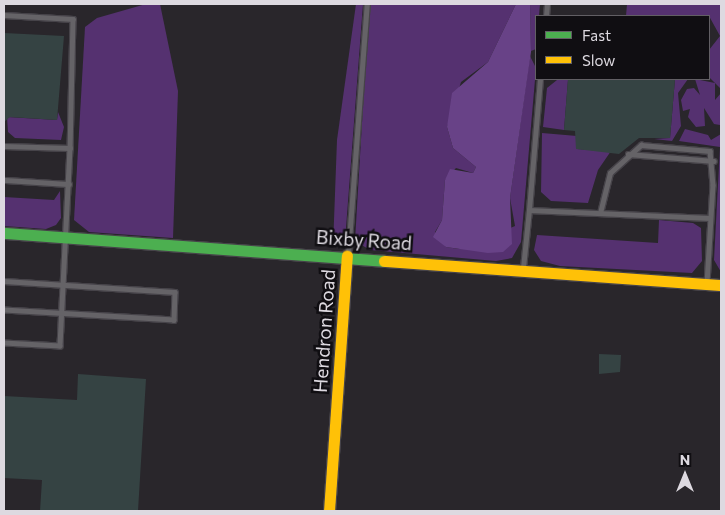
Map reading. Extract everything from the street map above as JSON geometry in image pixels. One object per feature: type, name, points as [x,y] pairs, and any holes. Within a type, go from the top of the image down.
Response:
[{"type":"street","name":"Bixby Road","points":[[4,233],[348,256],[721,285]]},
{"type":"street","name":"Hendron Road","points":[[329,511],[348,256]]},
{"type":"lane","name":"Hendron Road","points":[[348,256],[367,4]]},
{"type":"lane","points":[[4,15],[73,19],[70,148],[60,346],[4,343]]},
{"type":"lane","points":[[523,269],[540,80]]},
{"type":"lane","points":[[600,213],[608,177],[628,154],[641,145],[710,151],[714,161],[706,283]]},
{"type":"lane","points":[[4,146],[70,148]]},
{"type":"lane","points":[[628,154],[714,161]]},
{"type":"lane","points":[[4,180],[68,184]]},
{"type":"lane","points":[[529,210],[710,218]]},
{"type":"lane","points":[[4,281],[175,292],[174,320],[62,315],[4,310]]},
{"type":"shaded area","points":[[146,4],[160,4],[178,91],[173,238],[89,232],[74,220],[85,27],[97,18]]},
{"type":"shaded area","points":[[356,4],[363,4],[345,241],[333,247],[337,140]]},
{"type":"shaded area","points":[[369,4],[516,4],[488,62],[461,82],[447,127],[453,148],[476,167],[473,173],[456,168],[445,180],[442,220],[435,232],[446,247],[459,249],[515,226],[510,198],[530,56],[535,66],[535,80],[521,242],[512,258],[496,261],[370,250],[355,241]]},
{"type":"shaded area","points":[[516,4],[530,4],[531,52],[510,198],[512,244],[503,252],[488,253],[446,247],[433,237],[442,220],[445,180],[450,169],[473,173],[476,167],[453,148],[447,127],[452,93],[488,62]]},
{"type":"shaded area","points":[[530,4],[540,4],[539,15],[535,15],[535,49],[531,51]]},
{"type":"shaded area","points":[[627,4],[721,4],[721,89],[710,78],[710,49],[720,36],[710,15],[626,15]]},
{"type":"shaded area","points":[[557,80],[568,80],[564,130],[543,127],[547,88]]},
{"type":"shaded area","points":[[675,80],[687,80],[678,93],[681,126],[672,141],[654,139],[670,138]]},
{"type":"shaded area","points":[[695,80],[715,83],[715,100],[721,93],[720,125],[714,124],[704,108],[705,126],[696,127],[688,117],[690,109],[683,111],[681,100],[687,89],[694,88],[700,95]]},
{"type":"shaded area","points":[[58,112],[64,127],[61,140],[15,138],[8,132],[7,117],[57,120]]},
{"type":"shaded area","points":[[685,129],[708,135],[711,140],[721,134],[721,272],[714,260],[720,147],[679,141]]},
{"type":"shaded area","points":[[542,133],[577,136],[577,149],[611,151],[598,170],[588,203],[551,201],[541,192]]},
{"type":"shaded area","points":[[60,191],[61,218],[56,225],[46,229],[4,226],[4,197],[54,200]]},
{"type":"shaded area","points":[[659,220],[693,223],[701,228],[702,261],[692,273],[560,266],[541,261],[534,250],[537,235],[658,243]]},
{"type":"building","points":[[4,33],[64,36],[57,120],[10,117],[4,122]]},
{"type":"building","points":[[568,80],[675,80],[670,138],[639,138],[619,154],[576,149],[575,131],[564,130]]},
{"type":"building","points":[[599,354],[621,355],[620,372],[599,374]]},
{"type":"building","points":[[78,374],[146,379],[138,511],[40,511],[42,480],[4,478],[4,396],[77,400]]},
{"type":"traffic: fast","points":[[4,233],[384,261]]},
{"type":"traffic: slow","points":[[329,511],[347,256]]},
{"type":"traffic: slow","points":[[384,261],[721,285]]}]
